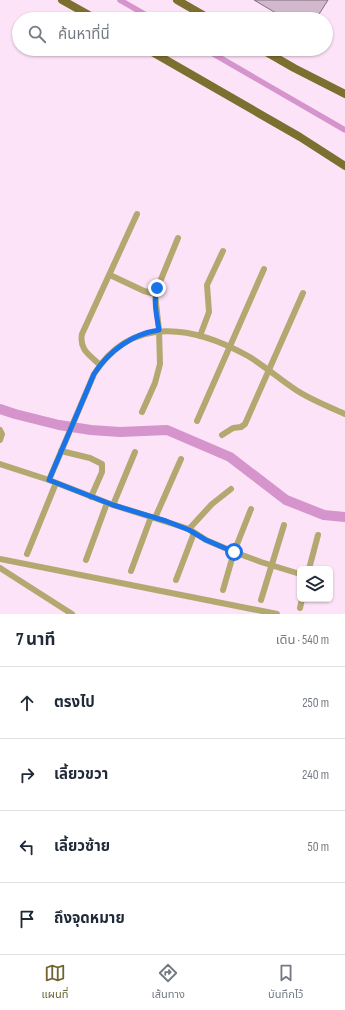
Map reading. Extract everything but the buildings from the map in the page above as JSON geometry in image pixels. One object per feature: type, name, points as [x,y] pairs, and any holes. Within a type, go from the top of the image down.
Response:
[{"type":"main road","points":[[62,0],[83,12]]},
{"type":"main road","points":[[177,0],[198,12]]},
{"type":"main road","points":[[159,56],[300,137],[345,166]]},
{"type":"main road","points":[[274,56],[345,94]]},
{"type":"street","points":[[100,365],[83,348],[81,339],[82,334],[137,214]]},
{"type":"street","points":[[142,412],[158,375],[160,364],[159,330],[155,294],[178,238]]},
{"type":"street","points":[[200,336],[209,312],[207,285],[222,251]]},
{"type":"street","points":[[197,421],[264,269]]},
{"type":"street","points":[[110,275],[144,291],[155,294]]},
{"type":"street","points":[[222,435],[233,428],[241,427],[246,424],[303,293]]},
{"type":"street","points":[[49,480],[94,374],[100,365],[123,344],[140,335],[159,330],[184,332],[230,347],[248,356],[309,397],[345,414]]},
{"type":"street","points":[[0,430],[2,434],[0,440]]},
{"type":"street","points":[[61,451],[90,458],[102,464],[102,472],[91,497]]},
{"type":"street","points":[[86,560],[110,504],[135,452]]},
{"type":"street","points":[[131,571],[153,518],[181,459]]},
{"type":"street","points":[[0,464],[49,480],[110,504],[189,530],[206,540],[234,552],[297,573]]},
{"type":"street","points":[[27,554],[56,483]]},
{"type":"street","points":[[189,530],[212,504],[231,489]]},
{"type":"street","points":[[222,590],[234,552],[251,509]]},
{"type":"street","points":[[261,600],[284,525]]},
{"type":"street","points":[[176,580],[194,533]]},
{"type":"street","points":[[310,566],[318,535]]},
{"type":"street","points":[[0,559],[277,614]]},
{"type":"street","points":[[0,568],[72,614]]},
{"type":"street","points":[[300,608],[301,602]]},
{"type":"waterway","points":[[120,0],[141,12]]},
{"type":"waterway","points":[[217,56],[345,130]]},
{"type":"waterway","points":[[0,409],[59,425],[91,430],[120,432],[167,430],[230,457],[286,500],[324,515],[345,517]]},
{"type":"route","points":[[157,288],[155,294],[159,330],[140,335],[123,344],[114,350],[100,365],[94,374],[49,480],[113,505],[166,521],[189,530],[206,540],[234,552]]}]
